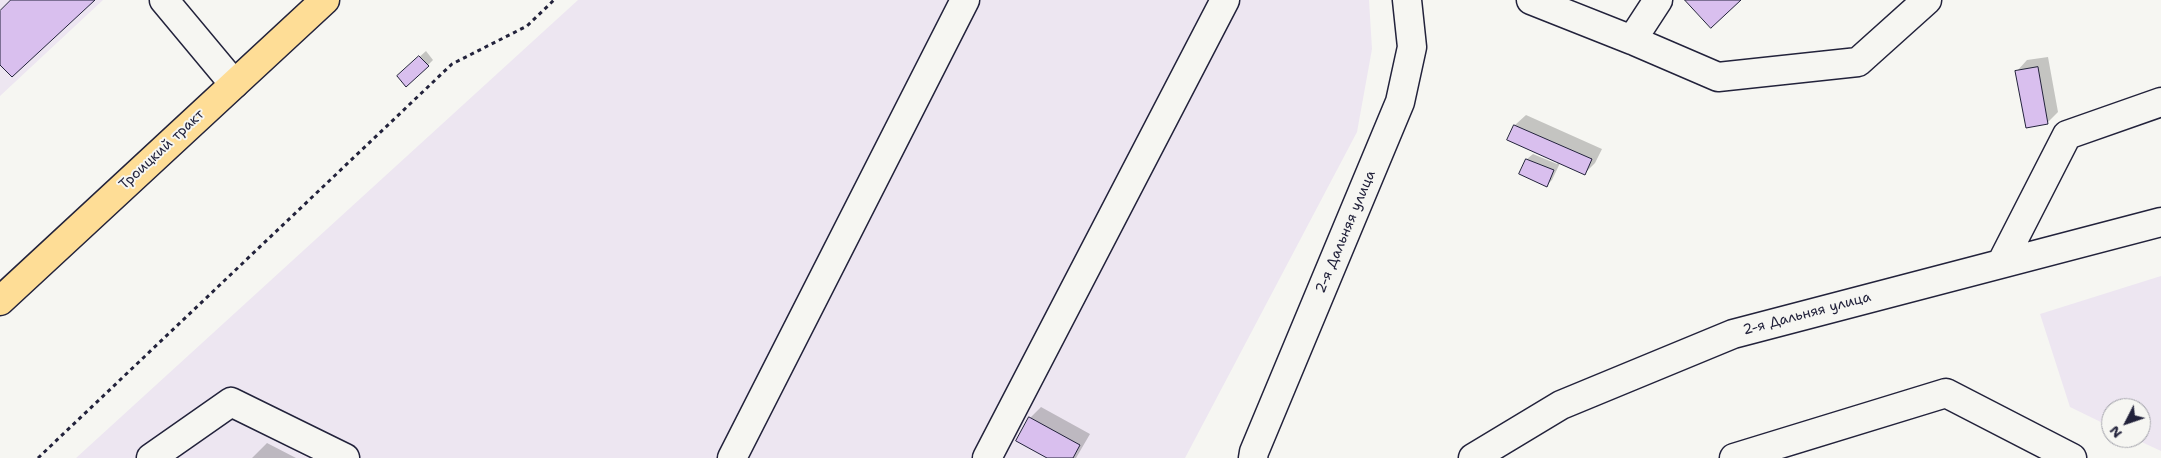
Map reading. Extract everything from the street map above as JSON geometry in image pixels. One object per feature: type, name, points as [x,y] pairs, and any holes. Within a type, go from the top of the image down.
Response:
[{"type":"main road","name":"Троицкий тракт","points":[[0,301],[325,0]]},
{"type":"street","points":[[164,0],[234,84]]},
{"type":"street","points":[[732,458],[964,0]]},
{"type":"street","points":[[987,458],[1225,0]]},
{"type":"street","name":"2-я Дальняя улица","points":[[1254,458],[1254,452],[1400,102],[1412,47],[1407,0]]},
{"type":"street","points":[[1531,0],[1718,77],[1858,62],[1927,0]]},
{"type":"street","points":[[1632,40],[1658,0]]},
{"type":"street","points":[[2002,262],[2067,136],[2161,102]]},
{"type":"street","name":"2-я Дальняя улица","points":[[1473,458],[1561,405],[1733,334],[2002,262],[2161,222]]},
{"type":"street","points":[[1734,458],[1946,394],[2072,458]]},
{"type":"street","points":[[151,458],[231,402],[345,458]]},
{"type":"path","points":[[38,458],[452,64],[527,26],[554,0]]},
{"type":"shaded area","points":[[0,0],[103,0],[0,96]]},
{"type":"shaded area","points":[[578,0],[1369,0],[1372,49],[1357,132],[1185,458],[76,458]]},
{"type":"shaded area","points":[[2161,276],[2161,451],[2151,446],[2151,398],[2101,398],[2101,422],[2070,407],[2040,314]]},
{"type":"building","points":[[11,0],[95,0],[12,77],[0,65],[0,11]]},
{"type":"building","points":[[1685,0],[1741,0],[1711,28]]},
{"type":"building","points":[[419,56],[429,66],[406,87],[397,76]]},
{"type":"building","points":[[2038,67],[2048,124],[2026,128],[2015,71]]},
{"type":"building","points":[[1514,125],[1592,159],[1585,175],[1507,140]]},
{"type":"building","points":[[1526,159],[1554,170],[1547,187],[1519,174]]},
{"type":"building","points":[[1029,417],[1080,445],[1073,458],[1047,458],[1016,441]]}]
